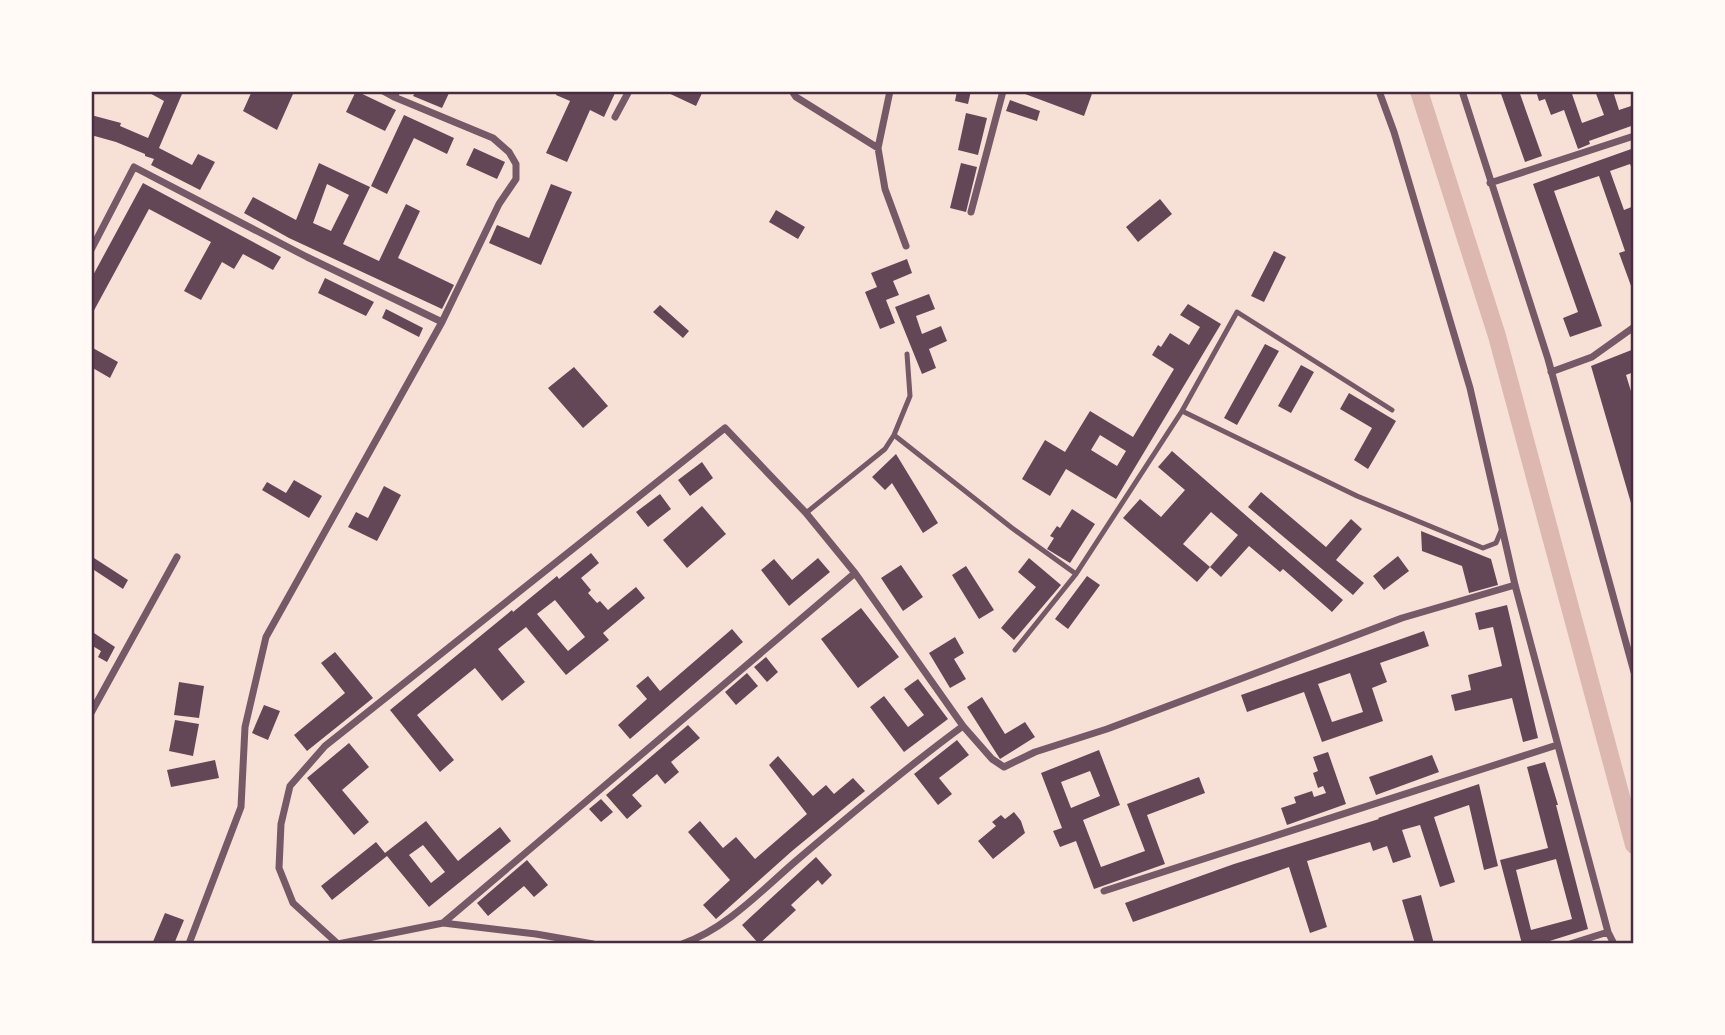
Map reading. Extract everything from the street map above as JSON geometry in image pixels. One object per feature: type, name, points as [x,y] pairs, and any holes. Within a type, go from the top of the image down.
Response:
[{"type":"street","points":[[191,944],[241,807],[245,727],[266,637],[442,322],[499,204],[516,179],[516,163],[509,152],[493,138],[396,94],[383,91]]},
{"type":"street","points":[[615,117],[629,91]]},
{"type":"street","points":[[792,91],[796,97],[878,148]]},
{"type":"street","points":[[890,91],[878,148],[885,189],[906,246]]},
{"type":"street","points":[[971,212],[1003,91]]},
{"type":"street","points":[[1379,91],[1394,132],[1470,388],[1501,531],[1608,932],[1614,944]]},
{"type":"street","points":[[1462,91],[1551,372],[1634,672]]},
{"type":"street","points":[[1490,183],[1634,136]]},
{"type":"street","points":[[91,250],[134,167],[307,257],[442,322]]},
{"type":"street","points":[[1551,372],[1592,357],[1634,327]]},
{"type":"street","points":[[593,944],[443,923],[338,944],[293,903],[279,869],[281,824],[290,786],[325,746],[725,428],[806,513],[855,573],[962,726],[992,759],[1004,767],[1035,752],[1107,729],[1402,618],[1515,585]]},
{"type":"street","points":[[91,713],[177,557]]},
{"type":"street","points":[[443,923],[855,573]]},
{"type":"street","points":[[682,944],[699,938],[733,915],[854,812],[962,726]]},
{"type":"street","points":[[1104,891],[1557,745]]},
{"type":"street","points":[[1570,944],[1608,932]]},
{"type":"lane","points":[[1015,650],[1076,574],[1182,411],[1237,312],[1392,410]]},
{"type":"lane","points":[[806,513],[885,449],[894,435],[910,396],[908,354]]},
{"type":"lane","points":[[1182,411],[1357,496],[1482,548],[1496,543],[1501,531]]},
{"type":"lane","points":[[894,435],[1012,528],[1076,574]]},
{"type":"building","points":[[146,91],[177,91],[182,94],[159,148],[192,165],[198,154],[215,162],[200,190],[151,165],[154,159],[145,154],[91,135],[91,115],[121,123],[120,126],[148,138],[164,101]]},
{"type":"building","points":[[252,91],[286,91],[293,94],[277,130],[243,111]]},
{"type":"building","points":[[356,91],[396,110],[385,131],[346,112]]},
{"type":"building","points":[[416,91],[450,91],[442,108],[413,96]]},
{"type":"building","points":[[557,91],[616,91],[604,117],[590,110],[567,162],[546,153],[570,101],[556,95]]},
{"type":"building","points":[[664,91],[703,91],[696,106]]},
{"type":"building","points":[[957,91],[971,91],[968,104],[955,101]]},
{"type":"building","points":[[1017,91],[1093,91],[1084,116]]},
{"type":"building","points":[[1500,91],[1519,91],[1542,156],[1525,162]]},
{"type":"building","points":[[1536,91],[1571,91],[1582,123],[1604,115],[1595,91],[1613,91],[1619,110],[1634,105],[1634,125],[1589,141],[1590,144],[1578,149],[1564,110],[1551,115],[1545,99],[1539,101]]},
{"type":"building","points":[[1010,100],[1040,111],[1037,121],[1006,111]]},
{"type":"building","points":[[966,113],[987,118],[978,155],[958,150]]},
{"type":"building","points":[[404,115],[454,138],[447,154],[414,138],[387,194],[371,186]]},
{"type":"building","points":[[474,148],[505,162],[497,179],[466,165]]},
{"type":"building","points":[[1634,148],[1634,173],[1630,164],[1610,171],[1624,210],[1634,206],[1634,294],[1619,253],[1625,251],[1599,176],[1554,191],[1602,326],[1570,337],[1563,318],[1578,312],[1533,184]]},
{"type":"building","points":[[319,163],[370,187],[343,244],[379,261],[406,204],[420,211],[398,258],[454,285],[442,309],[289,238],[244,213],[253,197],[296,220]],"holes":[[[327,184],[349,195],[331,231],[313,223]]]},
{"type":"building","points":[[961,163],[977,167],[966,212],[950,208]]},
{"type":"building","points":[[143,183],[281,257],[273,270],[243,254],[234,269],[222,262],[201,300],[184,291],[211,242],[149,209],[91,316],[91,279]]},
{"type":"building","points":[[551,184],[572,192],[541,265],[489,243],[497,225],[529,238]]},
{"type":"building","points":[[1160,199],[1172,214],[1138,242],[1126,227]]},
{"type":"building","points":[[776,210],[805,227],[798,239],[769,222]]},
{"type":"building","points":[[1274,251],[1286,257],[1264,302],[1251,296]]},
{"type":"building","points":[[907,259],[912,273],[893,281],[899,295],[886,300],[895,323],[880,329],[865,292],[877,287],[871,273]]},
{"type":"building","points":[[325,278],[374,302],[366,316],[318,293]]},
{"type":"building","points":[[929,294],[935,309],[916,316],[922,334],[941,326],[947,341],[929,349],[936,368],[922,374],[895,307]]},
{"type":"building","points":[[1188,304],[1221,324],[1116,499],[1066,469],[1050,496],[1022,479],[1045,440],[1065,452],[1090,411],[1133,437],[1174,369],[1152,355],[1158,345],[1161,347],[1170,333],[1189,345],[1200,327],[1180,315]],"holes":[[[1100,435],[1126,451],[1117,466],[1091,450]]]},
{"type":"building","points":[[660,305],[689,331],[683,338],[653,312]]},
{"type":"building","points":[[386,309],[423,328],[419,337],[382,318]]},
{"type":"building","points":[[1265,344],[1279,351],[1237,425],[1224,418]]},
{"type":"building","points":[[91,347],[118,362],[110,378],[91,367]]},
{"type":"building","points":[[1634,349],[1634,372],[1626,375],[1634,401],[1633,510],[1591,366]]},
{"type":"building","points":[[1301,365],[1314,372],[1291,413],[1278,406]]},
{"type":"building","points":[[574,367],[608,406],[583,428],[548,388]]},
{"type":"building","points":[[1349,393],[1396,421],[1368,469],[1354,460],[1372,428],[1340,409]]},
{"type":"building","points":[[1172,451],[1343,600],[1332,612],[1283,569],[1280,572],[1249,546],[1221,577],[1210,567],[1197,582],[1123,518],[1140,499],[1161,517],[1185,490],[1158,467]],"holes":[[[1211,512],[1238,535],[1210,567],[1183,544]]]},
{"type":"building","points":[[896,454],[938,523],[923,533],[892,483],[885,490],[872,477]]},
{"type":"building","points":[[702,462],[713,478],[690,496],[678,480]]},
{"type":"building","points":[[294,480],[322,496],[309,518],[262,490],[267,482],[286,493]]},
{"type":"building","points":[[384,486],[401,495],[377,541],[348,527],[356,512],[368,518]]},
{"type":"building","points":[[1261,492],[1326,547],[1351,519],[1362,529],[1336,560],[1364,583],[1353,595],[1248,507]]},
{"type":"building","points":[[660,494],[671,509],[648,527],[636,512]]},
{"type":"building","points":[[702,506],[726,534],[687,568],[663,540]]},
{"type":"building","points":[[1072,509],[1095,524],[1070,563],[1047,549],[1054,538],[1050,536],[1057,526],[1060,528]]},
{"type":"building","points":[[1421,531],[1491,559],[1498,585],[1469,593],[1462,566],[1422,551]]},
{"type":"building","points":[[591,553],[599,563],[581,578],[591,590],[588,593],[597,603],[600,601],[608,610],[636,587],[645,598],[603,633],[609,640],[566,675],[526,627],[498,649],[525,682],[502,701],[475,668],[417,715],[454,760],[440,772],[390,710],[512,610],[513,612],[557,576],[559,579]],"holes":[[[555,600],[585,637],[568,651],[537,614]]]},
{"type":"building","points":[[1398,556],[1409,571],[1384,590],[1373,576]]},
{"type":"building","points":[[94,558],[128,580],[123,589],[91,568]]},
{"type":"building","points":[[818,558],[830,572],[789,606],[761,570],[774,559],[792,580]]},
{"type":"building","points":[[1029,558],[1061,585],[1014,640],[1001,628],[1036,587],[1018,572]]},
{"type":"building","points":[[901,565],[923,597],[903,611],[881,578]]},
{"type":"building","points":[[966,566],[994,610],[979,619],[952,575]]},
{"type":"building","points":[[1087,576],[1100,585],[1068,629],[1055,619]]},
{"type":"building","points":[[1507,605],[1538,738],[1523,742],[1512,698],[1455,711],[1451,695],[1471,690],[1468,675],[1502,666],[1493,627],[1479,630],[1475,613]]},
{"type":"building","points":[[861,608],[899,657],[858,688],[821,639]]},
{"type":"building","points":[[732,629],[743,642],[630,739],[618,725],[647,699],[636,686],[648,676],[660,691]]},
{"type":"building","points":[[91,631],[115,647],[107,662],[98,657],[101,651],[91,645]]},
{"type":"building","points":[[1424,631],[1429,646],[1380,663],[1387,682],[1372,688],[1383,721],[1322,742],[1304,692],[1247,712],[1241,695]],"holes":[[[1350,673],[1363,712],[1332,722],[1318,684]]]},
{"type":"building","points":[[955,637],[964,653],[954,659],[966,679],[950,688],[929,653]]},
{"type":"building","points":[[335,652],[373,698],[307,751],[294,735],[345,693],[321,663]]},
{"type":"building","points":[[766,657],[778,672],[767,682],[754,667]]},
{"type":"building","points":[[747,673],[758,686],[736,705],[725,692]]},
{"type":"building","points":[[918,679],[948,719],[904,752],[870,707],[884,696],[908,727],[924,715],[904,689]]},
{"type":"building","points":[[179,682],[204,686],[199,718],[174,715]]},
{"type":"building","points":[[982,697],[1005,734],[1025,722],[1035,737],[1000,759],[967,707]]},
{"type":"building","points":[[264,705],[280,711],[268,740],[252,733]]},
{"type":"building","points":[[175,720],[199,724],[193,756],[169,751]]},
{"type":"building","points":[[688,725],[700,738],[671,762],[679,772],[665,784],[657,774],[632,795],[642,806],[627,819],[606,795]]},
{"type":"building","points":[[957,740],[969,755],[939,778],[952,794],[938,805],[914,774]]},
{"type":"building","points":[[349,743],[369,767],[342,790],[369,822],[354,835],[307,778]]},
{"type":"building","points":[[1099,750],[1120,805],[1083,820],[1101,867],[1145,851],[1127,804],[1199,777],[1205,793],[1147,815],[1165,864],[1094,889],[1076,841],[1060,847],[1053,831],[1062,828],[1041,773]],"holes":[[[1090,771],[1100,796],[1071,808],[1061,782]]]},
{"type":"building","points":[[1328,752],[1346,804],[1287,825],[1281,808],[1296,803],[1294,797],[1312,791],[1314,797],[1326,793],[1323,786],[1318,788],[1313,773],[1318,771],[1313,757]]},
{"type":"building","points":[[1432,755],[1439,772],[1376,795],[1369,777]]},
{"type":"building","points":[[778,756],[813,796],[826,785],[834,794],[853,778],[865,791],[716,919],[703,905],[730,880],[688,832],[700,821],[723,848],[736,837],[755,859],[807,814],[769,765]]},
{"type":"building","points":[[215,760],[219,778],[171,787],[167,770]]},
{"type":"building","points":[[1545,762],[1588,929],[1540,944],[1522,944],[1500,860],[1548,848],[1527,767]],"holes":[[[1556,859],[1572,919],[1531,930],[1516,870]]]},
{"type":"building","points":[[1479,784],[1498,866],[1484,870],[1469,805],[1434,817],[1455,882],[1440,887],[1420,825],[1402,830],[1411,857],[1393,863],[1387,846],[1373,851],[1370,842],[1307,861],[1327,927],[1310,933],[1289,867],[1133,922],[1125,903],[1234,864],[1379,819]]},
{"type":"building","points":[[601,799],[613,812],[601,822],[589,809]]},
{"type":"building","points":[[1014,812],[1025,833],[993,859],[978,841],[996,826],[992,822],[1001,815],[1005,819]]},
{"type":"building","points":[[426,821],[458,861],[500,827],[511,841],[429,907],[387,856],[332,900],[321,886],[376,842],[385,853]],"holes":[[[423,845],[445,872],[431,883],[409,855]]]},
{"type":"building","points":[[816,857],[832,875],[822,885],[818,880],[791,905],[796,910],[759,944],[742,925]]},
{"type":"building","points":[[527,860],[548,885],[534,897],[524,886],[488,916],[477,903]]},
{"type":"building","points":[[1421,895],[1434,944],[1415,944],[1402,900]]},
{"type":"building","points":[[165,913],[184,920],[174,944],[152,944]]},
{"type":"waterway","points":[[1419,91],[1497,336],[1634,845]]}]
